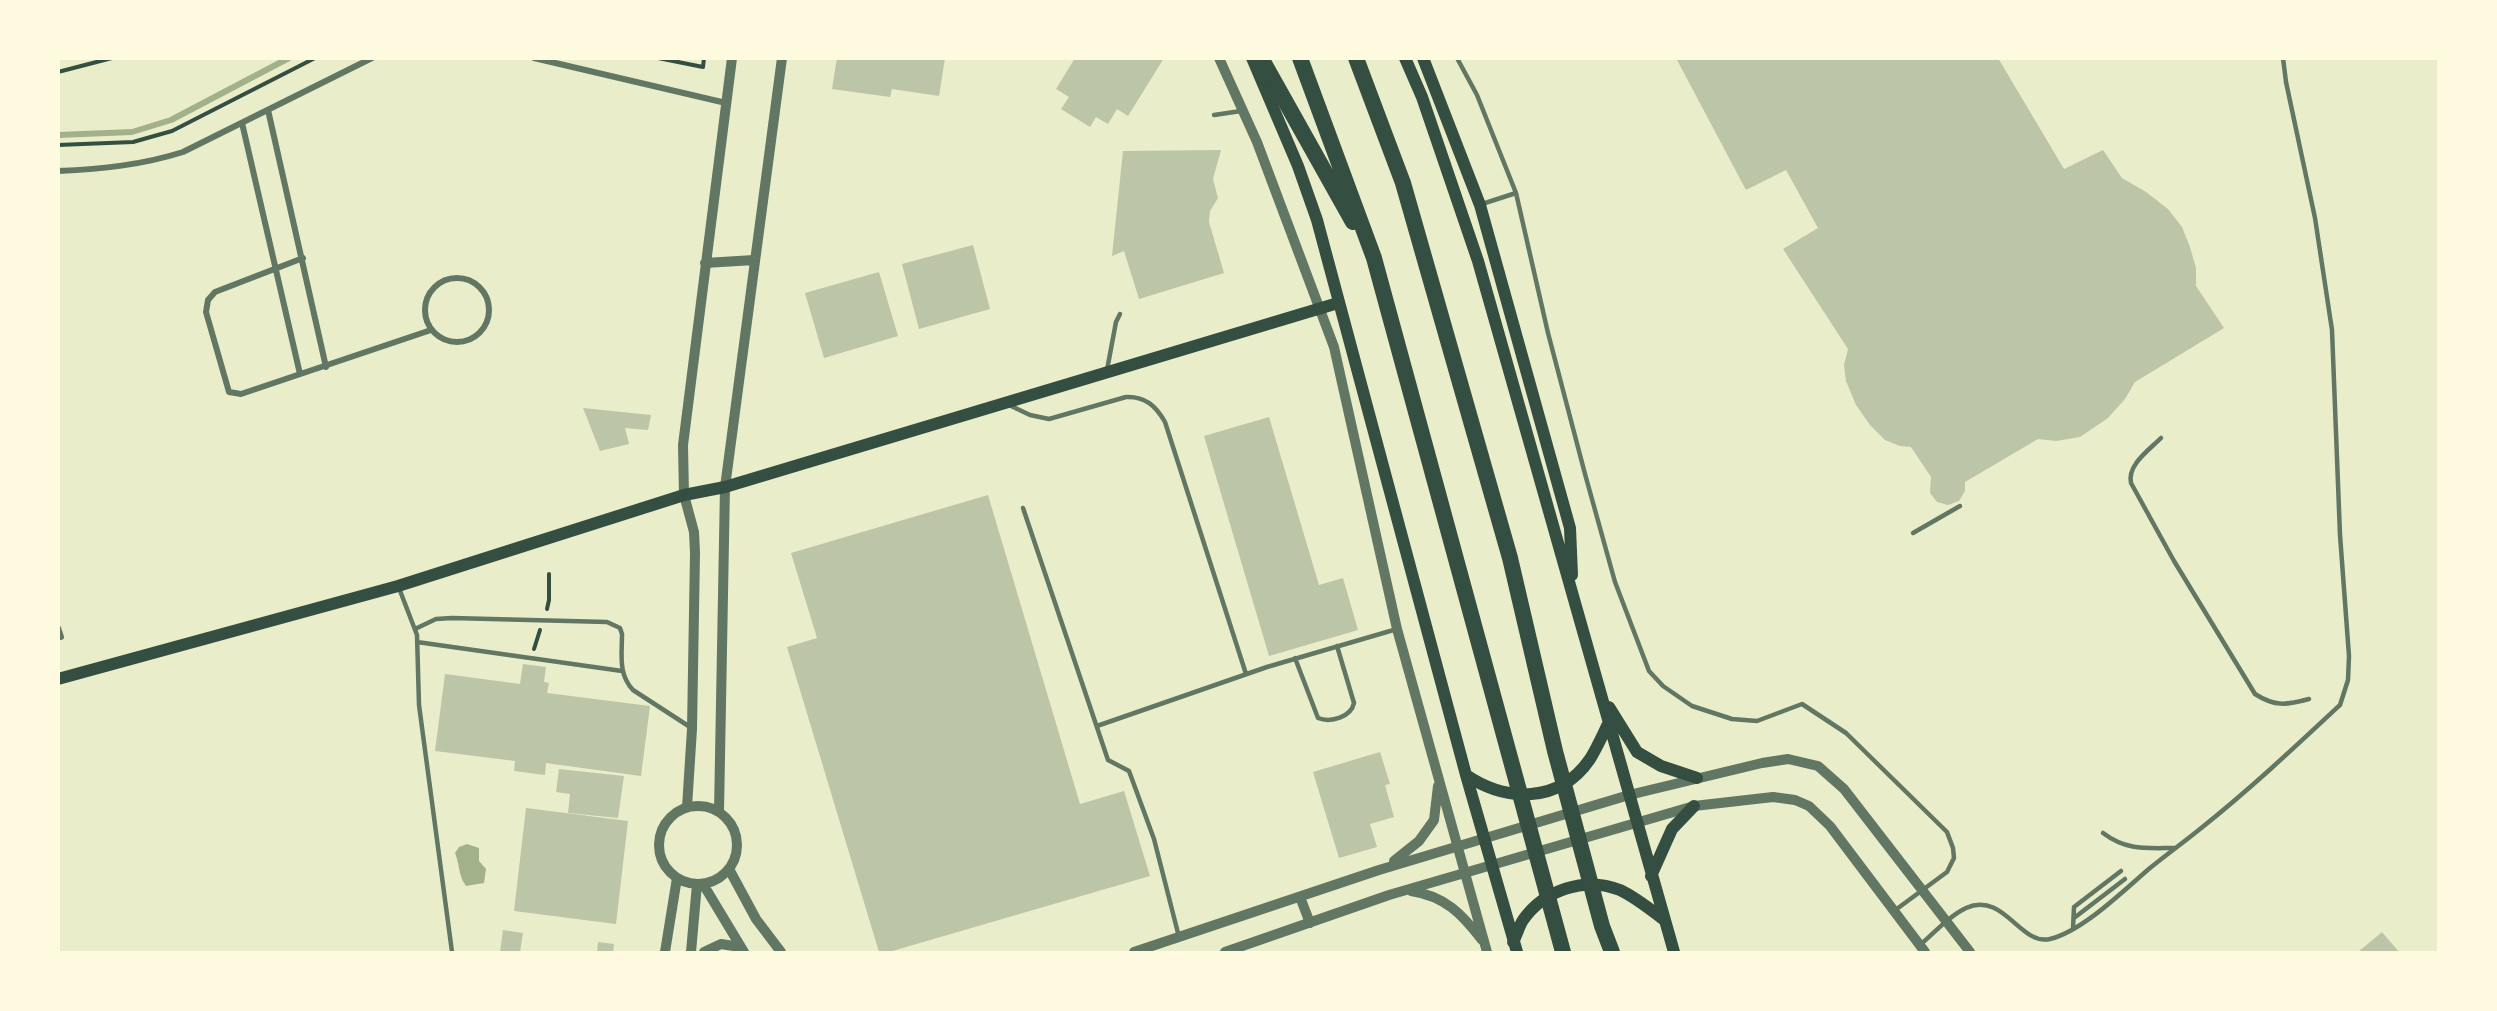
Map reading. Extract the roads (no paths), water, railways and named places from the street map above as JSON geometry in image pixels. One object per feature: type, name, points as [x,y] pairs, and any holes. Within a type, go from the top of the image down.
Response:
[{"type":"highway","points":[[1261,58],[1371,252]]},
{"type":"highway","points":[[1300,58],[1371,252],[1563,952]]},
{"type":"highway","points":[[1356,58],[1403,183],[1504,535],[1555,751],[1602,926],[1612,952]]},
{"type":"main road","points":[[1252,58],[1298,166],[1317,220],[1466,775],[1515,947]]},
{"type":"main road","points":[[1405,58],[1422,98],[1478,261],[1674,952]]},
{"type":"main road","points":[[1423,58],[1480,204],[1570,528],[1572,591]]},
{"type":"main road","points":[[58,679],[398,586],[684,495],[725,487],[1338,303]]},
{"type":"main road","points":[[1598,686],[1623,732],[1637,752],[1661,766],[1697,778]]},
{"type":"main road","points":[[1466,775],[1483,786],[1502,793],[1521,795],[1541,793],[1559,786],[1576,775],[1589,760],[1609,722]]},
{"type":"main road","points":[[1651,876],[1672,829],[1694,806]]},
{"type":"main road","points":[[1515,947],[1522,921],[1537,904],[1555,892],[1576,886],[1598,885],[1620,890],[1663,919]]},
{"type":"street","points":[[58,171],[117,168],[155,161],[183,152],[372,58]]},
{"type":"street","points":[[534,58],[726,103]]},
{"type":"street","points":[[687,807],[692,729],[695,553],[694,532],[684,495],[683,445],[732,58]]},
{"type":"street","points":[[719,811],[725,487],[782,58]]},
{"type":"street","points":[[1219,58],[1244,110],[1252,144],[1334,347],[1398,629],[1486,948]]},
{"type":"street","points":[[268,110],[326,367]]},
{"type":"street","points":[[242,123],[300,374]]},
{"type":"street","points":[[303,258],[215,292],[208,300],[206,312],[230,392],[241,394],[431,330]]},
{"type":"street","points":[[705,263],[754,260]]},
{"type":"street","points":[[452,278],[465,279],[477,285],[486,296],[489,309],[487,322],[480,333],[468,341],[455,343],[442,339],[431,330],[425,318],[424,305],[430,292],[439,283],[452,278]]},
{"type":"street","points":[[58,628],[61,637]]},
{"type":"street","points":[[1134,952],[1379,870],[1629,795],[1788,759],[1818,766],[1844,789],[1970,952]]},
{"type":"street","points":[[1379,870],[1406,854],[1434,820],[1438,779]]},
{"type":"street","points":[[1225,952],[1405,890],[1694,806],[1773,797],[1795,800],[1809,806],[1830,826],[1922,949]]},
{"type":"street","points":[[687,807],[709,807],[719,811],[729,820],[736,838],[735,857],[729,869],[722,876],[700,884],[677,878],[667,869],[661,858],[660,833],[666,822],[675,813],[687,807]]},
{"type":"street","points":[[729,869],[756,919],[781,952]]},
{"type":"street","points":[[665,952],[677,878]]},
{"type":"street","points":[[700,884],[742,950]]},
{"type":"street","points":[[692,952],[700,884]]},
{"type":"street","points":[[1405,890],[1428,894],[1450,904],[1461,913],[1486,948]]},
{"type":"street","points":[[1300,897],[1310,923]]},
{"type":"street","points":[[704,952],[721,944],[742,950]]},
{"type":"lane","points":[[1457,58],[1477,95],[1516,193],[1548,333],[1615,582],[1649,671],[1663,686],[1685,702],[1732,719],[1757,721],[1802,704],[1846,733],[1878,767],[1916,801],[1947,832],[1954,858],[1947,872],[1894,911]]},
{"type":"lane","points":[[1922,949],[1947,922],[1965,908],[1978,905],[1998,910],[2021,927],[2028,936],[2039,939],[2050,939],[2085,921],[2201,829],[2340,705],[2348,680],[2349,656],[2340,535],[2332,330],[2315,218],[2283,58]]},
{"type":"lane","points":[[1214,115],[1244,110]]},
{"type":"lane","points":[[1480,204],[1516,193]]},
{"type":"lane","points":[[1106,373],[1116,322],[1120,314]]},
{"type":"lane","points":[[1006,403],[1023,412],[1049,419],[1125,397],[1143,399],[1159,411],[1165,422],[1246,674]]},
{"type":"lane","points":[[2161,438],[2143,455],[2130,477],[2174,561],[2255,694],[2278,705],[2288,705],[2309,699]]},
{"type":"lane","points":[[1913,533],[1960,506]]},
{"type":"lane","points":[[1023,508],[1108,760],[1129,771],[1154,839],[1179,937]]},
{"type":"lane","points":[[398,586],[415,629],[417,642],[419,705],[452,952]]},
{"type":"lane","points":[[415,629],[436,619],[452,618],[607,622],[620,628],[622,671],[633,690],[692,729]]},
{"type":"lane","points":[[1097,726],[1295,658],[1398,629]]},
{"type":"lane","points":[[417,642],[622,671]]},
{"type":"lane","points":[[1295,658],[1318,718],[1327,721],[1348,714],[1353,709],[1354,703],[1337,646]]},
{"type":"lane","points":[[2103,833],[2118,844],[2137,848],[2175,848]]},
{"type":"lane","points":[[2073,928],[2074,908],[2121,871]]},
{"type":"lane","points":[[2074,918],[2125,879]]},
{"type":"waterway","points":[[58,135],[132,132],[171,120],[289,58]]}]
